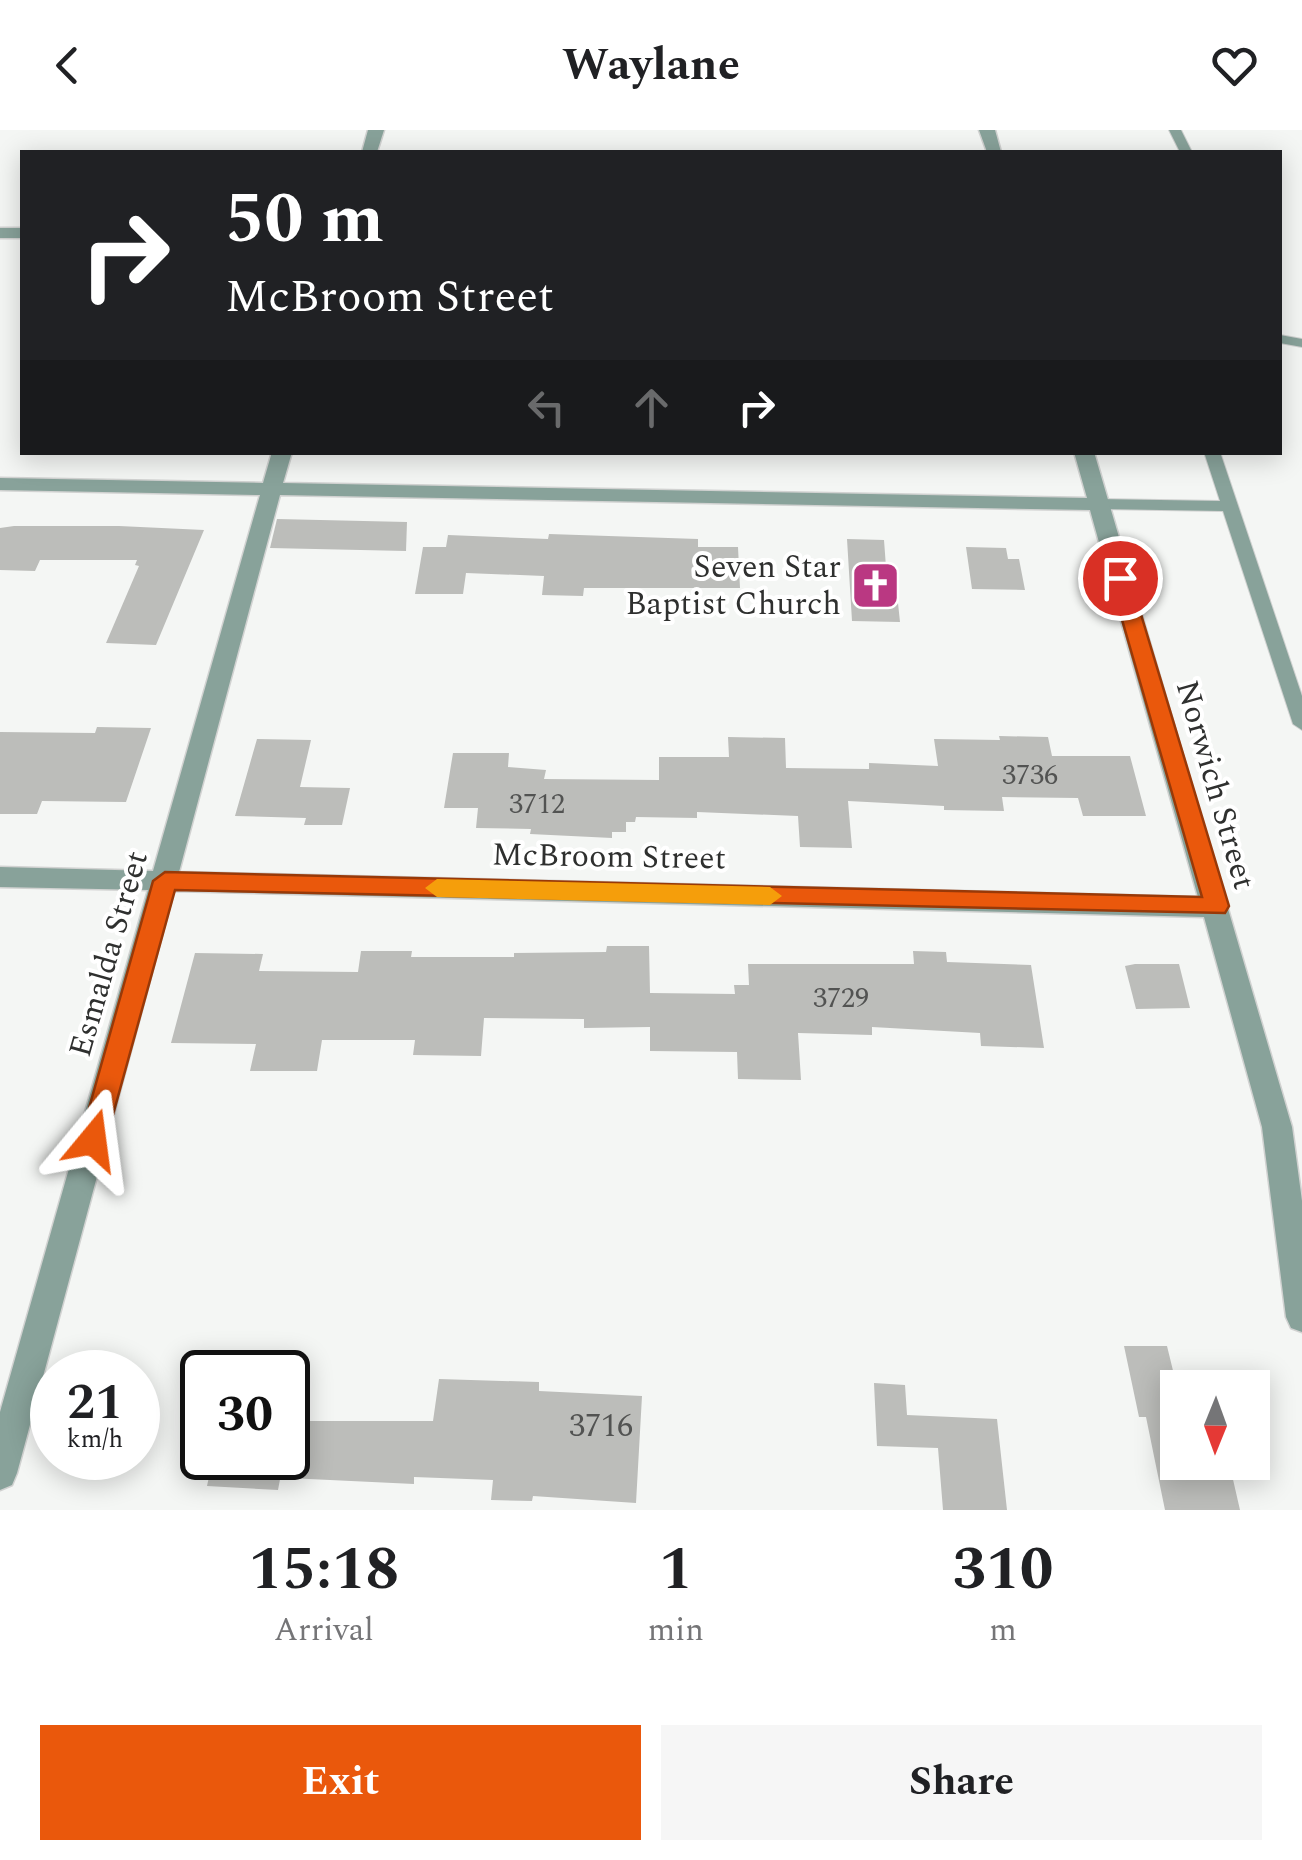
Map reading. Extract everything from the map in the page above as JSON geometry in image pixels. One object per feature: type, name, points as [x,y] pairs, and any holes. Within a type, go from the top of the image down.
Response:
[{"type":"street","name":"Esmalda Street","points":[[0,1473],[281,455]]},
{"type":"street","name":"Norwich Street","points":[[1085,455],[1217,906],[1290,1130],[1302,1316]]},
{"type":"street","points":[[0,484],[1099,504]]},
{"type":"street","name":"McBroom Street","points":[[0,877],[1217,906]]},
{"type":"lane","points":[[1213,455],[1226,506],[1302,724]]},
{"type":"lane","points":[[1099,504],[1226,506]]},
{"type":"lane","points":[[1280,658],[1302,658]]},
{"type":"building","points":[[277,519],[407,522],[406,551],[270,548]]},
{"type":"building","points":[[0,528],[204,530],[156,645],[106,643],[139,566],[135,565],[137,560],[40,560],[35,571],[0,570]]},
{"type":"building","points":[[549,534],[698,539],[698,547],[738,547],[740,588],[584,588],[583,596],[542,595],[544,576],[466,573],[463,594],[415,594],[423,547],[446,547],[448,535],[548,539]]},
{"type":"building","name":"Seven Star Baptist Church","points":[[847,539],[884,540],[886,567],[891,567],[891,575],[895,575],[900,622],[852,621]]},
{"type":"building","points":[[966,547],[1006,548],[1008,559],[1019,559],[1025,590],[972,589]]},
{"type":"building","points":[[97,727],[151,728],[126,802],[42,801],[37,814],[0,814],[0,732],[95,733]]},
{"type":"building","points":[[999,736],[1048,737],[1052,756],[1130,756],[1146,816],[1083,816],[1078,798],[1002,797],[1004,811],[848,801],[852,848],[800,847],[798,816],[697,812],[697,818],[636,817],[635,822],[626,822],[626,832],[612,832],[612,838],[530,834],[531,829],[476,828],[478,808],[444,808],[453,753],[509,753],[508,767],[546,770],[544,779],[659,780],[659,757],[729,757],[728,737],[785,738],[786,768],[869,769],[869,763],[938,766],[934,739],[1000,740]]},
{"type":"building","points":[[257,739],[311,740],[300,787],[350,788],[342,825],[304,825],[306,818],[235,816]]},
{"type":"building","points":[[607,946],[649,946],[650,993],[735,994],[734,985],[749,985],[748,964],[914,964],[913,951],[946,952],[947,962],[1031,965],[1044,1048],[981,1046],[980,1033],[872,1027],[872,1035],[798,1033],[801,1080],[738,1079],[737,1052],[650,1051],[650,1027],[584,1028],[584,1019],[484,1018],[481,1056],[413,1055],[415,1040],[322,1040],[317,1071],[250,1071],[256,1044],[171,1043],[195,953],[263,954],[259,971],[358,972],[361,951],[412,951],[411,957],[514,957],[514,953],[606,952]]},
{"type":"building","points":[[1179,964],[1190,1008],[1136,1009],[1125,966]]},
{"type":"building","points":[[1124,1346],[1167,1346],[1173,1370],[1160,1370],[1160,1480],[1233,1480],[1240,1510],[1165,1510],[1146,1417],[1139,1417]]},
{"type":"building","points":[[439,1379],[539,1382],[539,1391],[642,1396],[636,1503],[533,1496],[532,1501],[491,1500],[493,1480],[414,1477],[414,1484],[310,1479],[310,1421],[433,1421]]},
{"type":"building","points":[[874,1383],[905,1385],[907,1415],[997,1419],[1007,1510],[943,1510],[938,1448],[877,1446]]},
{"type":"building","points":[[208,1480],[280,1480],[278,1490],[207,1486]]},
{"type":"slow traffic","points":[[437,888],[770,896]]},
{"type":"place","name":"Seven Star Baptist Church","points":[[876,585]]},
{"type":"route","points":[[93,1140],[165,881],[1217,906],[1120,578]]}]
